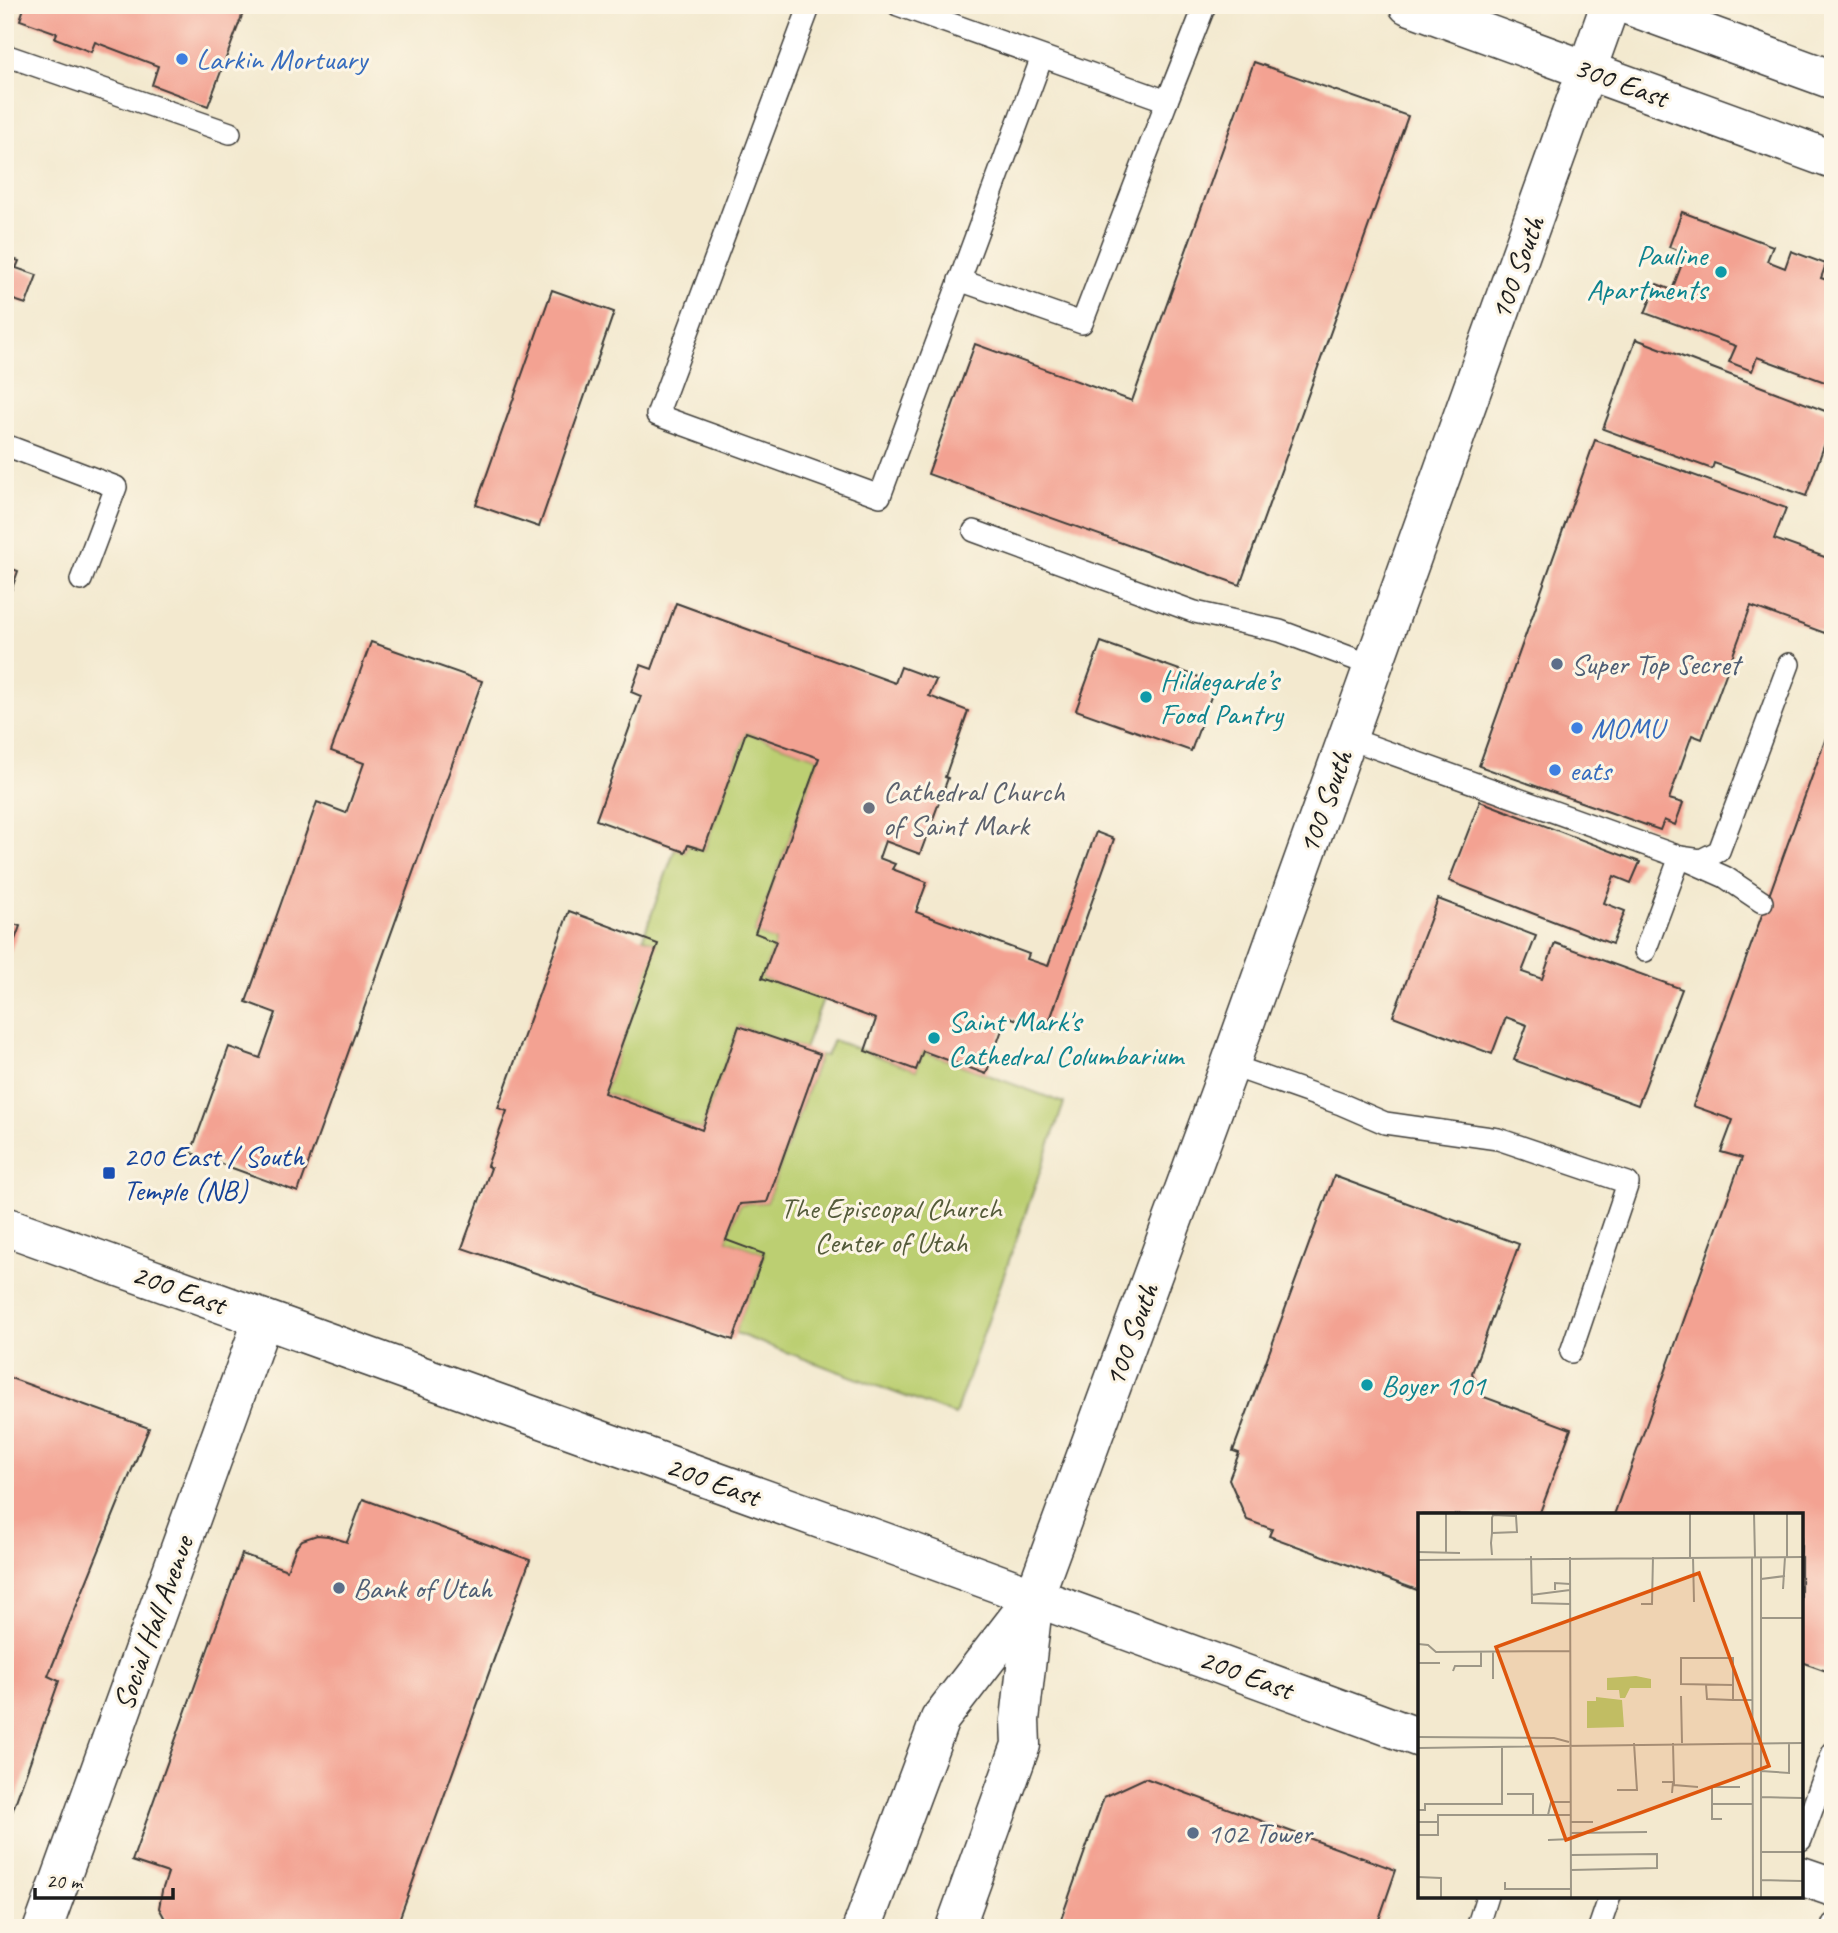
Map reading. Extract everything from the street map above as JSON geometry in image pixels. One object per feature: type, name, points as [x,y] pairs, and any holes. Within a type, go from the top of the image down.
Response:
[{"type":"street","name":"300 East","points":[[1408,5],[1833,160]]},
{"type":"street","name":"100 South","points":[[955,1928],[1021,1745],[1020,1720],[1034,1597],[1230,1065],[1610,5]]},
{"type":"street","points":[[1628,5],[1833,80]]},
{"type":"street","name":"200 East","points":[[5,1226],[1418,1737]]},
{"type":"street","name":"Social Hall Avenue","points":[[43,1928],[262,1319]]},
{"type":"street","name":"100 South","points":[[862,1928],[940,1718],[1034,1597]]},
{"type":"street","points":[[1803,1877],[1833,1887]]},
{"type":"lane","points":[[810,5],[657,415],[880,496],[1042,57]]},
{"type":"lane","points":[[898,5],[1167,101]]},
{"type":"lane","points":[[959,280],[1082,323],[1205,5]]},
{"type":"lane","points":[[5,55],[230,132]]},
{"type":"lane","points":[[5,445],[116,487],[81,580]]},
{"type":"lane","points":[[974,531],[1195,612],[1280,631],[1373,666]]},
{"type":"lane","points":[[1680,857],[1701,860],[1718,851],[1789,664]]},
{"type":"lane","points":[[1348,738],[1680,857],[1725,877],[1762,902]]},
{"type":"lane","points":[[1645,951],[1680,857]]},
{"type":"lane","points":[[1230,1065],[1341,1104],[1385,1123],[1498,1139],[1628,1183],[1571,1352]]},
{"type":"lane","points":[[1803,1834],[1833,1752]]},
{"type":"lane","points":[[1477,1928],[1486,1898]]},
{"type":"lane","points":[[1599,1928],[1609,1898]]},
{"type":"green space","points":[[746,732],[819,758],[755,933],[776,941],[762,978],[823,999],[804,1049],[739,1026],[702,1130],[604,1093],[657,944],[643,938],[675,849],[685,852],[688,845],[704,850]]},
{"type":"green space","name":"The Episcopal Church Center of Utah","points":[[833,1040],[916,1070],[923,1051],[1064,1103],[955,1415],[735,1333],[764,1254],[726,1240],[740,1204],[767,1202],[820,1055],[826,1056]]},
{"type":"building","name":"Larkin Mortuary","points":[[25,5],[246,5],[208,106],[152,85],[158,66],[95,42],[91,52],[55,38],[57,33],[20,20]]},
{"type":"building","points":[[1254,62],[1408,116],[1240,585],[928,474],[975,344],[1132,401]]},
{"type":"building","points":[[1682,212],[1773,246],[1767,261],[1785,268],[1791,251],[1826,264],[1821,278],[1833,282],[1833,385],[1757,357],[1752,371],[1729,362],[1736,346],[1645,313],[1657,284],[1672,290],[1686,253],[1669,247]]},
{"type":"building","points":[[5,256],[19,261],[16,268],[37,275],[26,304],[14,300],[6,323]]},
{"type":"building","points":[[552,290],[614,312],[539,527],[476,505]]},
{"type":"building","points":[[1636,339],[1833,414],[1833,421],[1806,496],[1714,463],[1712,469],[1603,429]]},
{"type":"building","points":[[1595,440],[1786,508],[1774,539],[1833,560],[1833,636],[1751,606],[1702,739],[1692,735],[1669,799],[1683,803],[1675,825],[1664,820],[1660,830],[1479,766]]},
{"type":"building","points":[[5,566],[18,571],[6,605],[5,605]]},
{"type":"building","name":"Cathedral Church of Saint Mark","points":[[676,603],[895,683],[901,667],[936,680],[929,696],[968,711],[945,777],[948,778],[920,854],[885,841],[879,858],[895,864],[892,869],[927,882],[916,912],[1029,954],[1027,959],[1048,966],[1096,832],[1114,839],[1046,1031],[1007,1016],[986,1074],[923,1051],[916,1070],[865,1051],[876,1019],[762,978],[776,941],[755,933],[819,758],[746,732],[704,850],[688,845],[685,852],[596,820],[641,696],[631,692],[641,665],[652,669]]},
{"type":"building","points":[[371,642],[482,681],[298,1192],[191,1153],[229,1047],[260,1058],[276,1013],[246,1002],[317,802],[346,813],[364,763],[331,751]]},
{"type":"building","name":"Hildegarde’s Food Pantry","points":[[1101,642],[1216,683],[1191,751],[1076,710]]},
{"type":"building","points":[[1832,721],[1833,1660],[1829,1672],[1803,1663],[1803,1513],[1615,1513],[1742,1158],[1721,1152],[1733,1120],[1693,1106]]},
{"type":"building","points":[[1480,801],[1640,862],[1631,883],[1614,876],[1604,903],[1625,911],[1612,944],[1449,881]]},
{"type":"building","points":[[1438,899],[1536,936],[1522,972],[1542,979],[1555,943],[1682,989],[1638,1105],[1514,1060],[1527,1025],[1506,1017],[1492,1054],[1393,1016]]},
{"type":"building","name":"The Episcopal Church Center of Utah","points":[[569,911],[658,944],[604,1093],[702,1130],[739,1026],[820,1054],[767,1202],[740,1204],[726,1240],[764,1254],[733,1340],[462,1248],[491,1168],[487,1166],[507,1111],[498,1108]]},
{"type":"building","points":[[5,921],[20,926],[6,964],[5,964]]},
{"type":"building","name":"Boyer 101","points":[[1334,1176],[1519,1244],[1472,1373],[1484,1397],[1571,1429],[1540,1513],[1418,1513],[1418,1590],[1269,1536],[1272,1529],[1247,1520],[1229,1479],[1239,1453],[1233,1451]]},
{"type":"building","points":[[5,1376],[149,1428],[48,1676],[59,1681],[6,1829]]},
{"type":"building","points":[[363,1499],[530,1560],[396,1928],[170,1928],[159,1908],[168,1873],[132,1861],[242,1554],[287,1570],[296,1547],[302,1540],[317,1535],[347,1542]]},
{"type":"building","name":"102 Tower","points":[[1145,1778],[1396,1870],[1376,1928],[1058,1928],[1104,1797]]},
{"type":"place","name":"Larkin Mortuary","points":[[182,59]]},
{"type":"place","name":"Pauline Apartments","points":[[1721,272]]},
{"type":"place","name":"Super Top Secret","points":[[1557,664]]},
{"type":"place","name":"Hildegarde’s Food Pantry","points":[[1146,697]]},
{"type":"place","name":"MOMU","points":[[1577,728]]},
{"type":"place","name":"eats","points":[[1555,770]]},
{"type":"place","name":"Cathedral Church of Saint Mark","points":[[869,808]]},
{"type":"place","name":"Saint Mark's Cathedral Columbarium","points":[[934,1038]]},
{"type":"place","name":"200 East / South Temple (NB)","points":[[109,1173]]},
{"type":"place","name":"Boyer 101","points":[[1367,1385]]},
{"type":"place","name":"Bank of Utah","points":[[339,1588]]},
{"type":"place","name":"102 Tower","points":[[1193,1833]]}]
